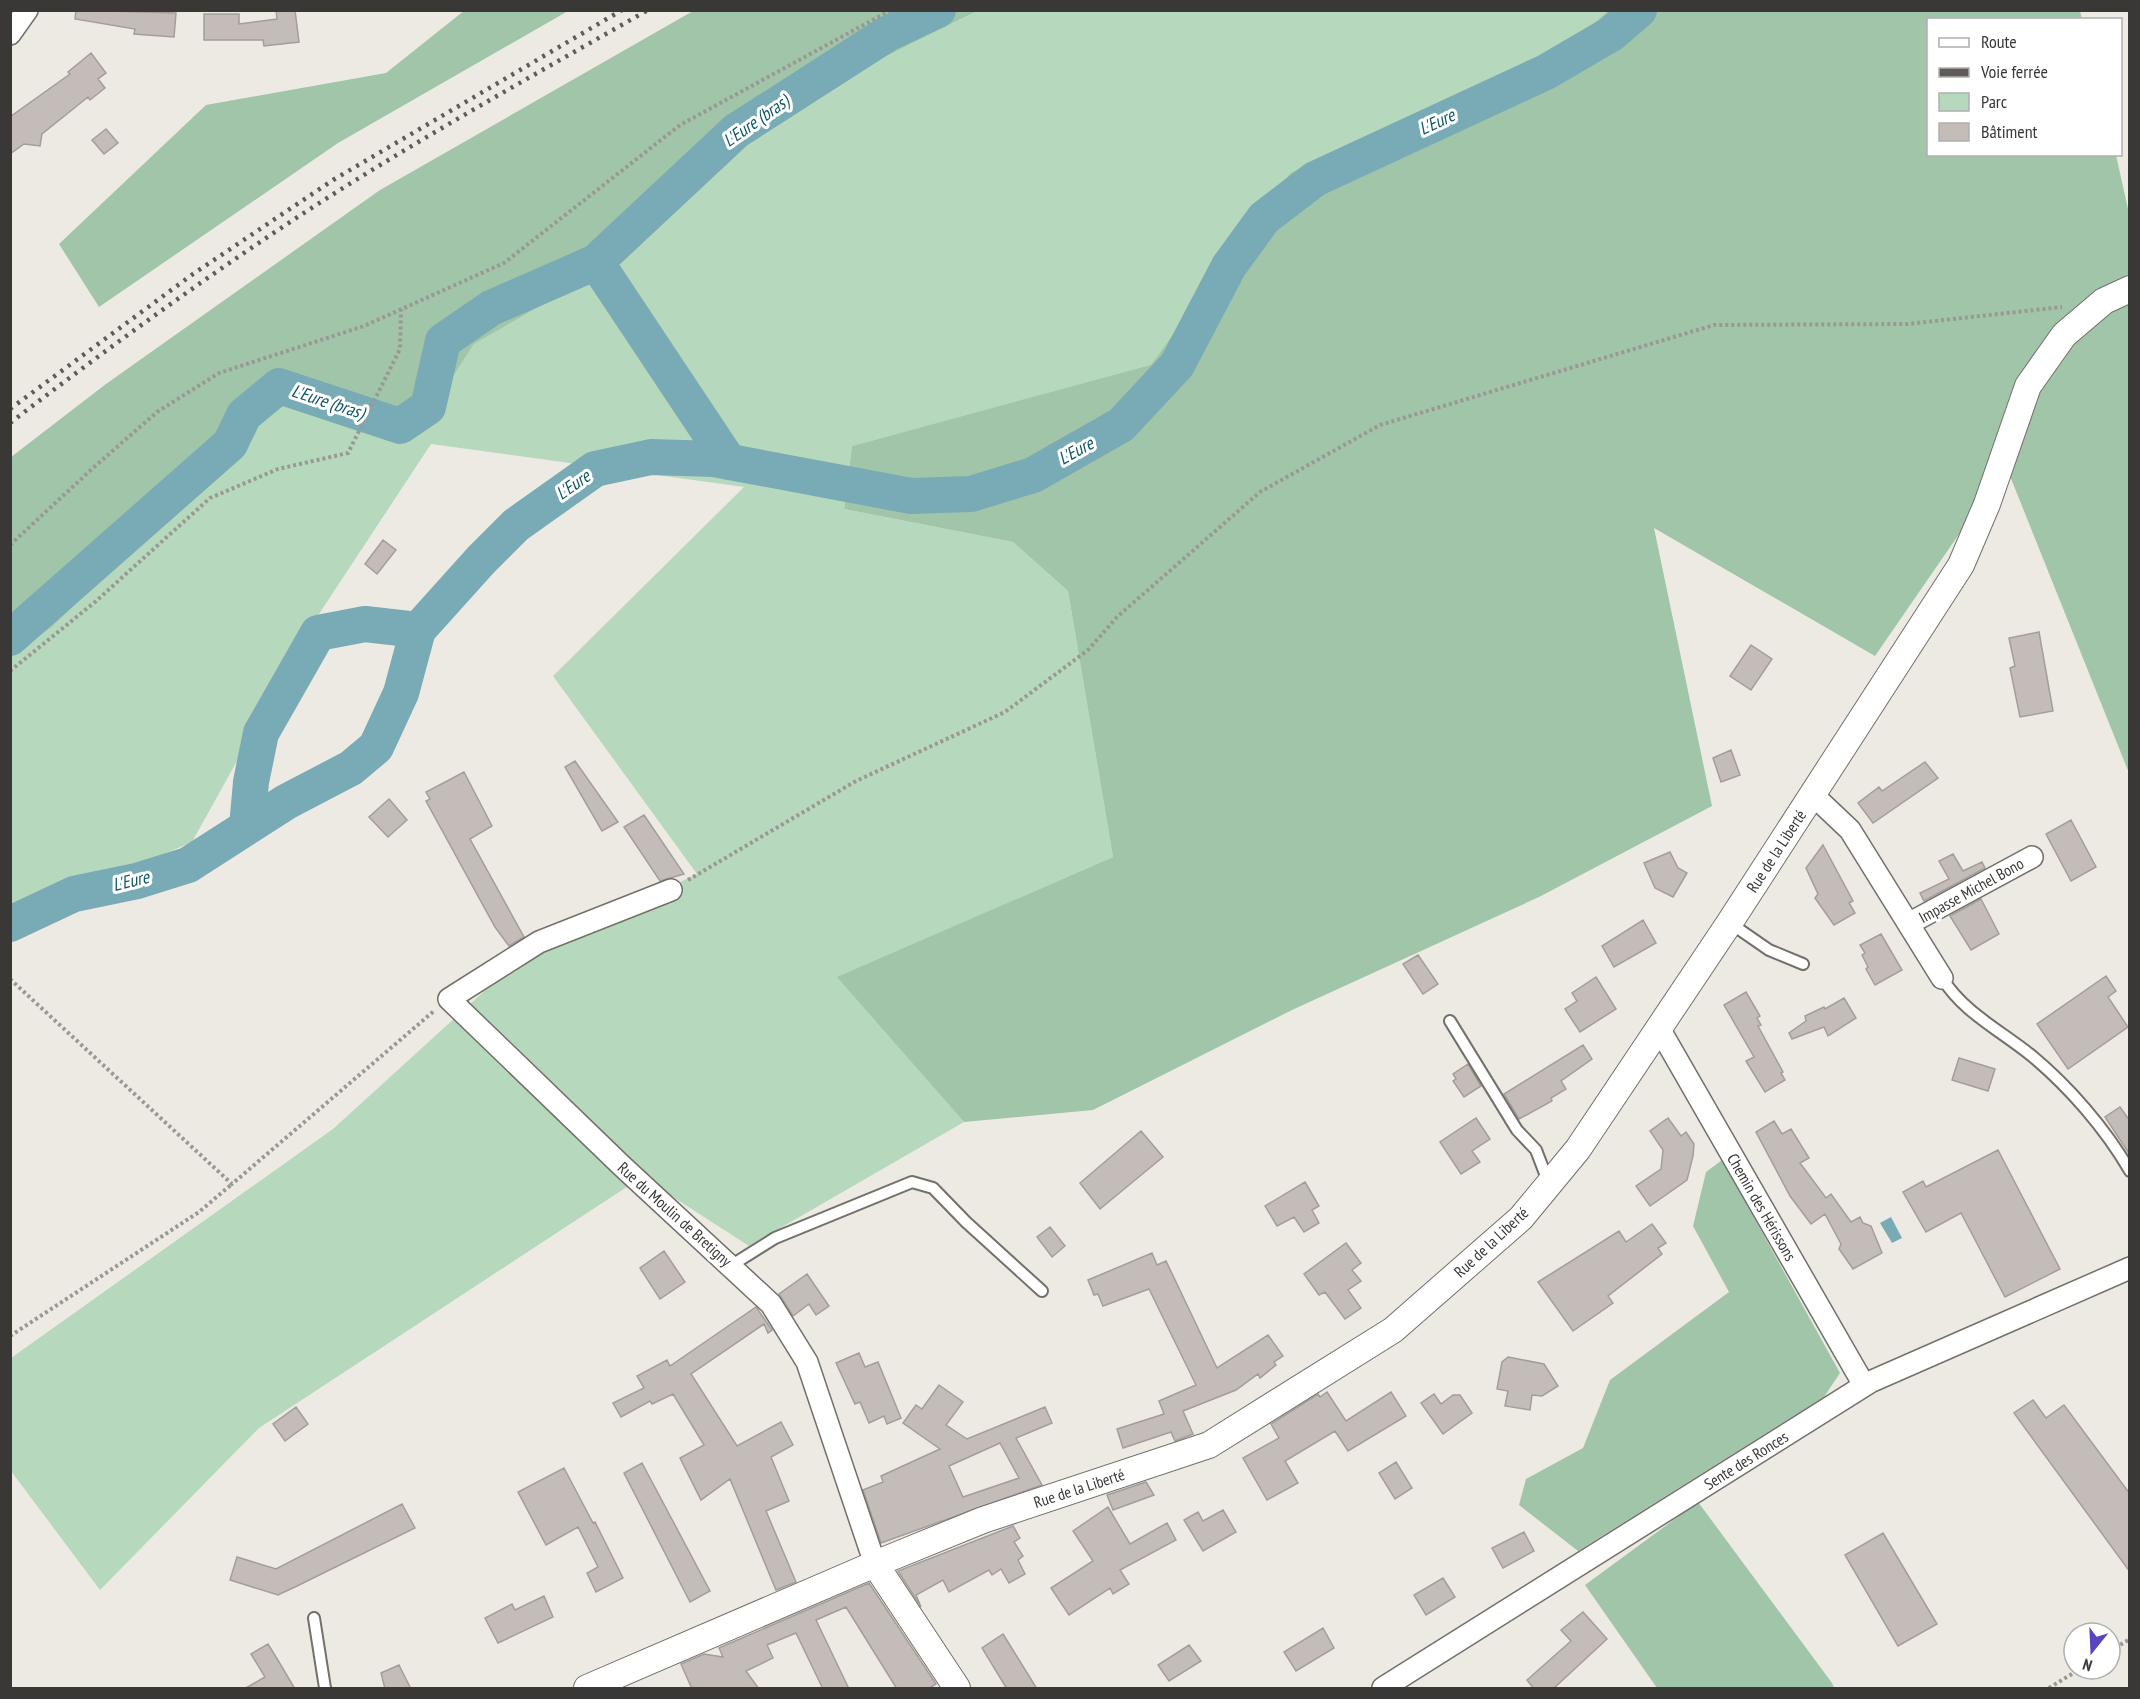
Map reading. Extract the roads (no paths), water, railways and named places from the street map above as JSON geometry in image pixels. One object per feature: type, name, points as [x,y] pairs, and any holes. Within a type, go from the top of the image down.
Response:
[{"type":"street","points":[[10,34],[27,10]]},
{"type":"street","name":"Rue de la Liberté","points":[[587,1689],[875,1564],[983,1520],[1209,1445],[1393,1330],[1521,1218],[1578,1149],[1660,1029],[1961,565],[1987,504],[2028,386],[2064,334],[2104,301],[2130,289]]},
{"type":"street","name":"Impasse Michel Bono","points":[[1812,794],[1850,831],[1910,923],[1942,978]]},
{"type":"street","name":"Impasse Michel Bono","points":[[1910,923],[2032,857]]},
{"type":"street","name":"Rue du Moulin de Bretigny","points":[[671,890],[539,942],[448,999],[622,1166],[771,1304],[807,1362],[875,1564],[957,1689]]},
{"type":"street","name":"Chemin des Hérissons","points":[[1660,1029],[1864,1385]]},
{"type":"street","name":"Sente des Ronces","points":[[1383,1689],[1864,1385],[2130,1268]]},
{"type":"lane","points":[[1730,922],[1769,950],[1803,964]]},
{"type":"lane","points":[[1942,978],[1955,999],[2033,1057],[2093,1118],[2130,1171]]},
{"type":"lane","points":[[1450,1021],[1517,1130],[1536,1150],[1549,1184]]},
{"type":"lane","points":[[732,1266],[775,1238],[912,1182],[933,1188],[966,1222],[1042,1291]]},
{"type":"lane","points":[[314,1618],[325,1689]]},
{"type":"water","points":[[1891,1217],[1902,1238],[1892,1243],[1880,1223]]},
{"type":"waterway","name":"L'Eure (bras)","points":[[10,638],[230,444],[244,415],[279,386],[400,426],[428,407],[443,341],[491,308],[596,262],[736,131],[887,34],[938,10]]},
{"type":"waterway","name":"L'Eure","points":[[10,924],[74,894],[137,881],[188,865],[286,802],[351,768],[376,747],[401,693],[418,630],[516,525],[595,469],[651,457],[714,459],[911,496],[971,494],[1033,475],[1121,425],[1177,365],[1229,266],[1264,218],[1315,179],[1546,72],[1611,34],[1639,10]]},
{"type":"waterway","name":"L'Eure (bras)","points":[[596,262],[729,462]]},
{"type":"waterway","name":"L'Eure","points":[[247,827],[251,782],[261,733],[318,633],[365,624],[418,630]]},
{"type":"railway","points":[[10,409],[193,274],[333,180],[622,10]]},
{"type":"railway","points":[[10,423],[158,313],[310,209],[435,132],[648,10]]}]
